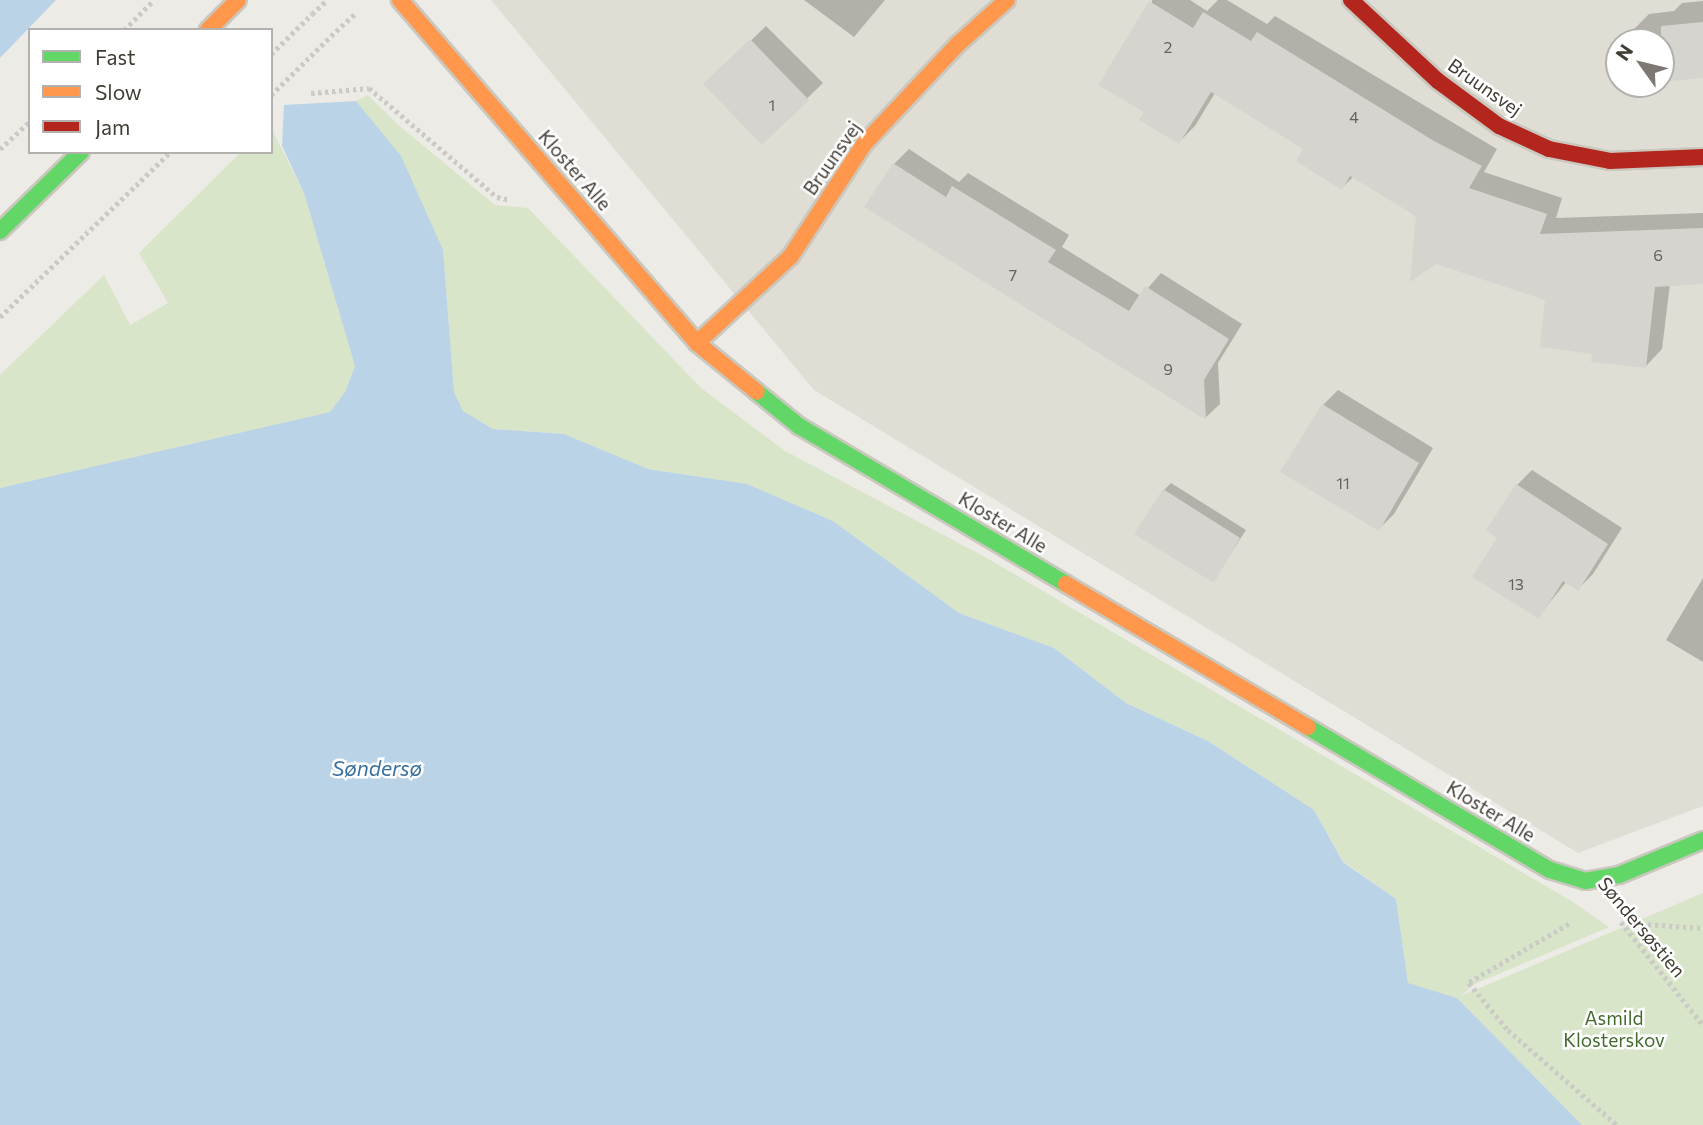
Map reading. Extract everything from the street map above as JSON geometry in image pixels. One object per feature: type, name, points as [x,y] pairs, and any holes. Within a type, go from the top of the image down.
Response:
[{"type":"street","points":[[210,28],[238,0]]},
{"type":"street","name":"Kloster Alle","points":[[400,0],[697,343],[799,426],[1550,870],[1585,881],[1619,875],[1703,839]]},
{"type":"street","name":"Bruunsvej","points":[[697,343],[791,256],[864,144],[957,46],[1007,0]]},
{"type":"street","name":"Bruunsvej","points":[[1351,0],[1438,81],[1499,126],[1549,149],[1610,161],[1703,157]]},
{"type":"street","points":[[0,231],[79,154]]},
{"type":"path","points":[[126,28],[154,0]]},
{"type":"path","points":[[273,52],[327,0]]},
{"type":"path","points":[[273,93],[360,9]]},
{"type":"path","points":[[312,93],[369,88],[497,197],[523,202],[555,180]]},
{"type":"path","points":[[0,149],[28,123]]},
{"type":"path","points":[[0,317],[168,154]]},
{"type":"path","name":"Søndersøstien","points":[[1585,881],[1703,1025]]},
{"type":"path","points":[[1571,923],[1469,983],[1508,1030],[1618,1125]]},
{"type":"path","points":[[1622,923],[1703,928]]},
{"type":"shaded area","points":[[491,0],[1703,0],[1703,806],[1578,853],[814,390]]},
{"type":"green space","name":"Asmild Klosterskov","points":[[368,95],[397,124],[495,205],[528,208],[701,388],[785,451],[985,557],[1573,902],[1609,927],[1475,984],[1461,996],[1703,893],[1703,1125],[1582,1125],[1457,998],[1408,984],[1396,899],[1343,861],[1314,810],[1208,741],[1126,703],[1054,648],[959,613],[833,521],[747,484],[648,469],[564,434],[493,429],[463,411],[454,393],[443,250],[356,101]]},
{"type":"green space","points":[[273,132],[304,193],[355,366],[345,392],[330,412],[0,488],[0,375],[104,275],[130,325],[168,303],[139,253],[239,154],[273,154]]},
{"type":"water","points":[[0,0],[56,0],[28,28],[0,58]]},
{"type":"water","name":"Søndersø","points":[[356,101],[401,156],[443,250],[454,392],[463,411],[493,429],[564,434],[648,469],[747,484],[833,521],[959,613],[1054,648],[1126,703],[1208,741],[1314,810],[1343,862],[1396,899],[1408,983],[1457,998],[1582,1125],[0,1125],[0,488],[330,412],[345,392],[355,366],[304,193],[282,146],[284,105]]},
{"type":"building","points":[[1149,1],[1193,28],[1203,12],[1251,41],[1257,32],[1434,141],[1482,166],[1469,188],[1547,214],[1540,234],[1703,228],[1703,284],[1655,287],[1646,368],[1591,362],[1592,354],[1540,347],[1545,300],[1436,264],[1410,282],[1416,216],[1350,176],[1342,190],[1296,161],[1303,149],[1211,92],[1179,144],[1139,120],[1144,112],[1098,85]]},
{"type":"building","points":[[1703,22],[1703,78],[1675,81],[1675,28],[1661,26]]},
{"type":"building","points":[[750,39],[809,100],[762,145],[703,84]]},
{"type":"building","points":[[893,163],[946,197],[952,186],[1056,250],[1048,262],[1129,311],[1145,286],[1229,339],[1204,380],[1206,420],[864,207]]},
{"type":"building","points":[[1322,404],[1419,463],[1379,531],[1280,472]]},
{"type":"building","points":[[1516,484],[1608,544],[1578,591],[1563,581],[1539,619],[1472,577],[1497,538],[1486,530]]},
{"type":"building","points":[[1163,489],[1240,538],[1214,583],[1134,534]]},
{"type":"traffic: fast","points":[[0,231],[79,154]]},
{"type":"traffic: fast","points":[[757,392],[799,426],[1066,584]]},
{"type":"traffic: fast","points":[[1308,727],[1550,870],[1585,881],[1619,875],[1703,840]]},
{"type":"traffic: slow","points":[[210,28],[238,0]]},
{"type":"traffic: slow","points":[[400,0],[697,343],[757,392]]},
{"type":"traffic: slow","points":[[697,343],[791,256],[864,144],[957,45],[1007,0]]},
{"type":"traffic: slow","points":[[1066,584],[1308,727]]},
{"type":"traffic: jam","points":[[1351,0],[1438,81],[1499,126],[1549,149],[1610,161],[1703,157]]}]
